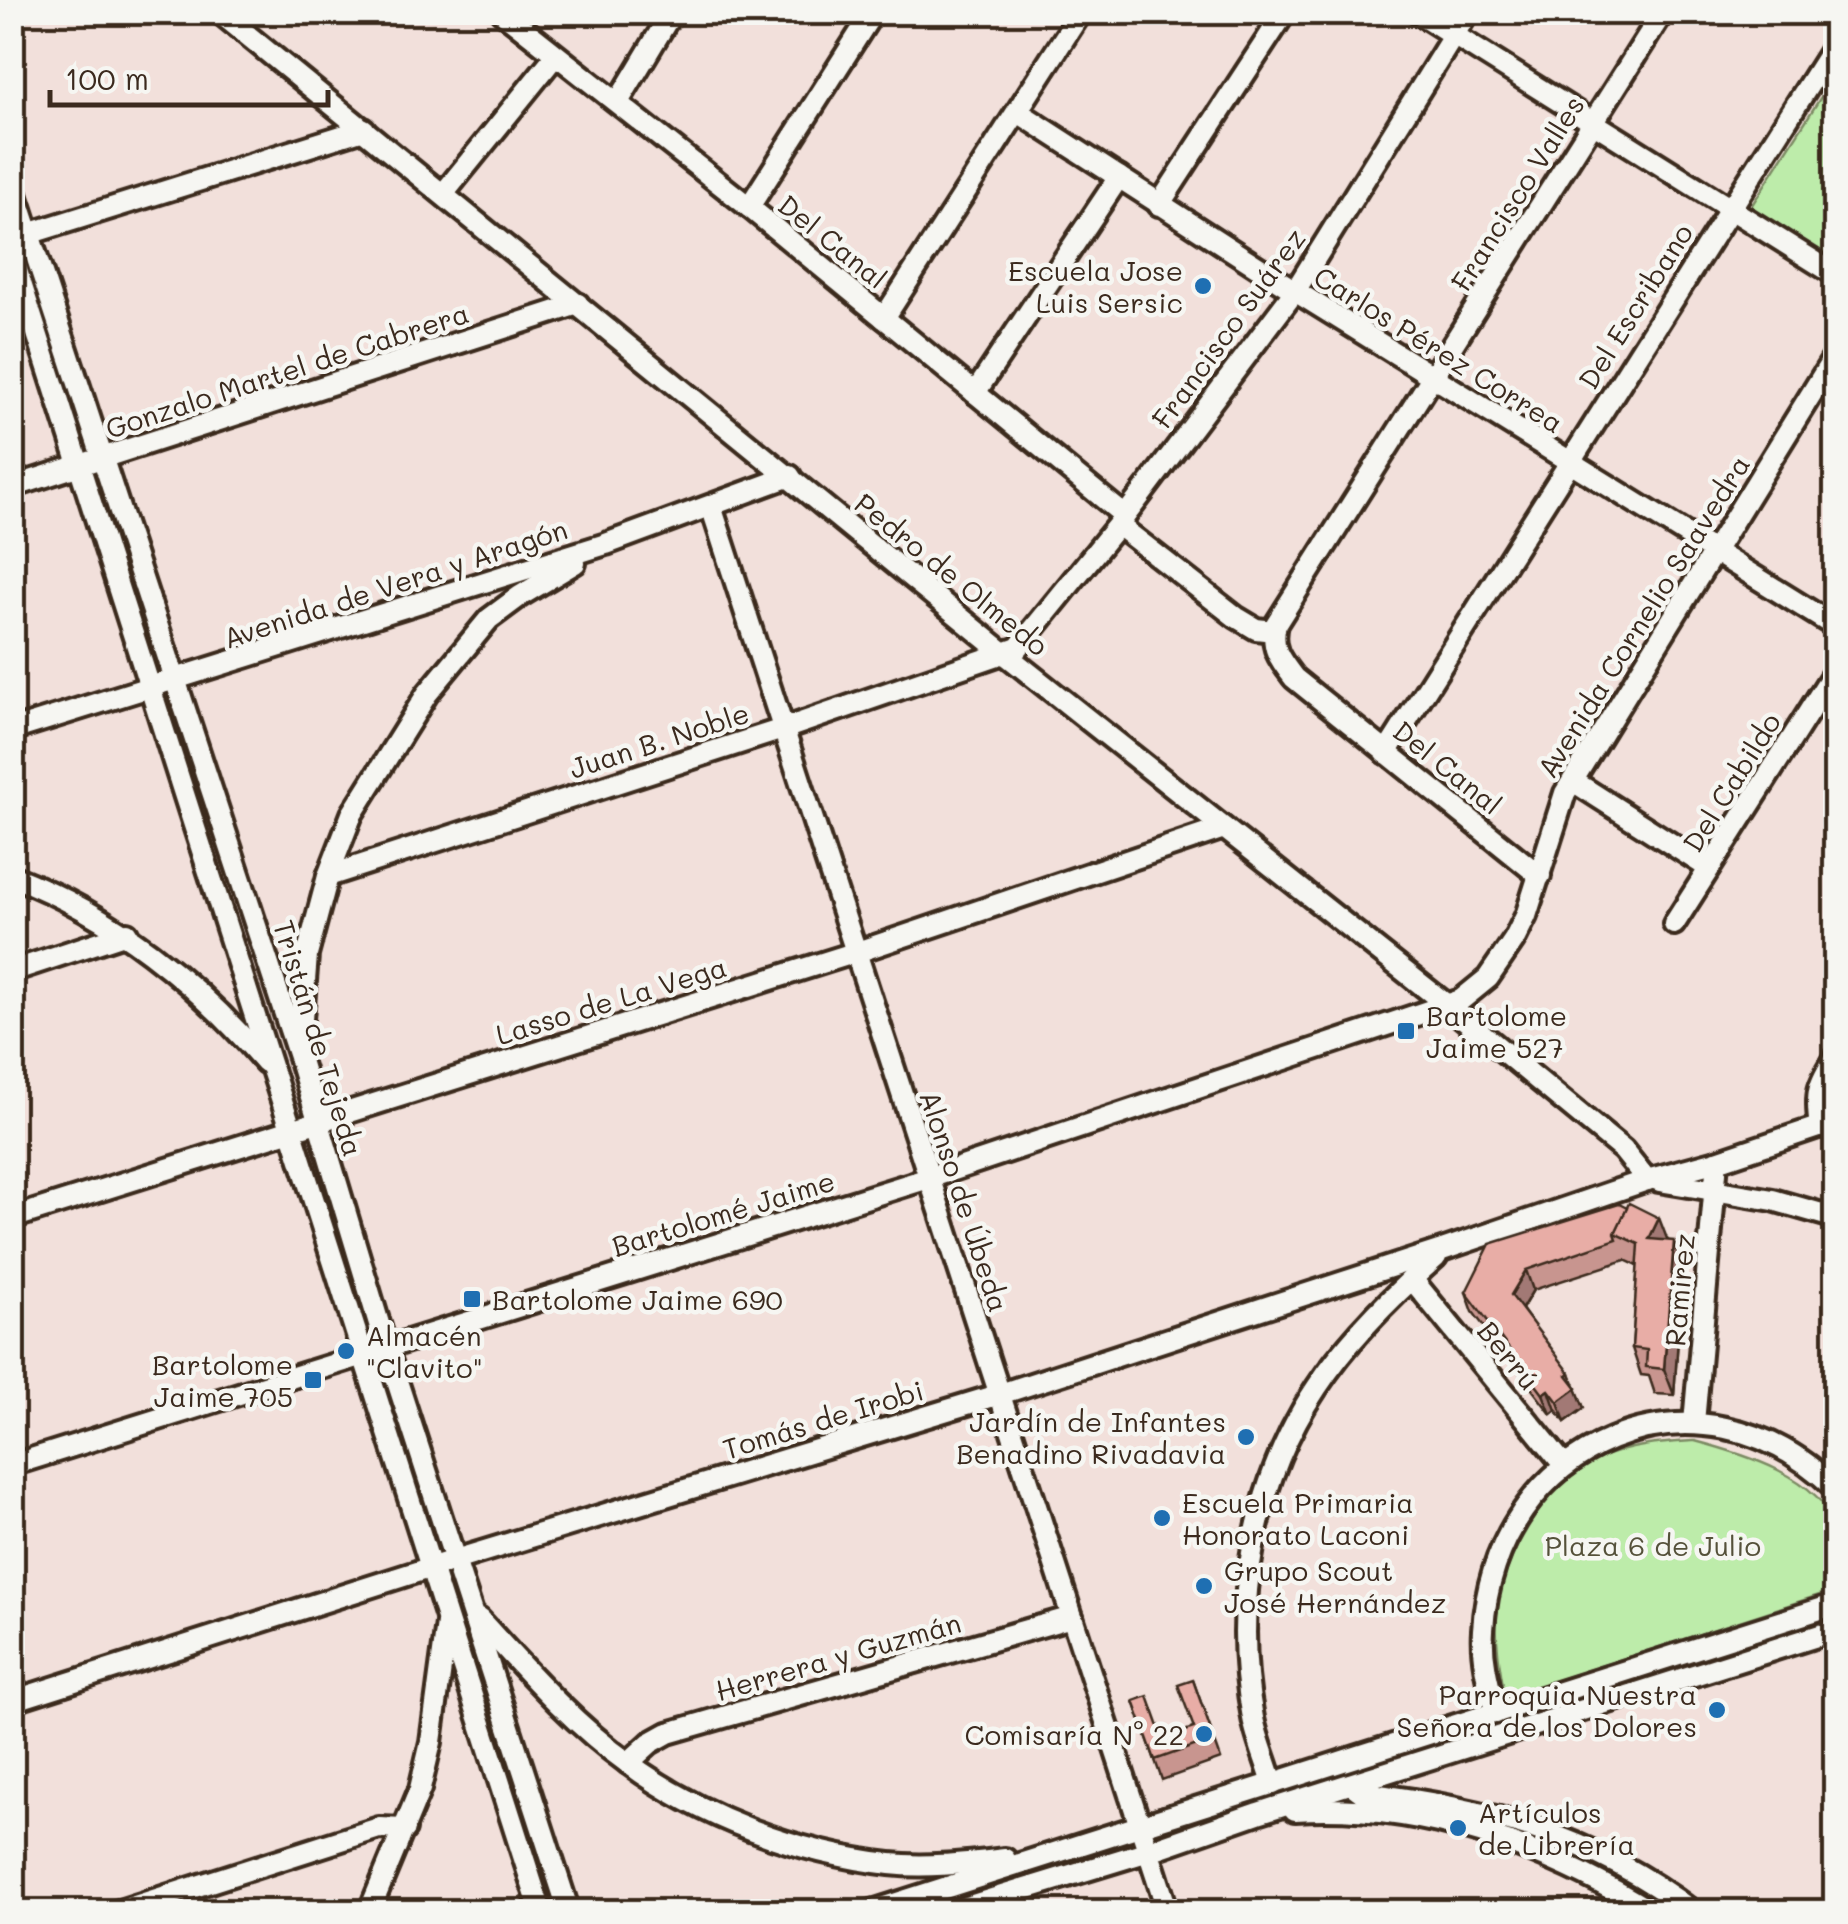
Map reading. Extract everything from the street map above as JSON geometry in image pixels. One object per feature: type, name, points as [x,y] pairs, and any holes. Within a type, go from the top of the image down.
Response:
[{"type":"street","name":"Pedro de Olmedo","points":[[219,12],[1005,654],[1447,1005],[1623,1150],[1648,1180]]},
{"type":"street","name":"Del Canal","points":[[502,12],[975,392],[1236,618],[1256,629],[1274,631],[1273,647],[1294,678],[1540,876]]},
{"type":"street","points":[[618,102],[672,12]]},
{"type":"street","points":[[749,208],[873,12]]},
{"type":"street","points":[[884,318],[1081,12]]},
{"type":"street","points":[[1159,205],[1284,12]]},
{"type":"street","points":[[1417,12],[1836,275]]},
{"type":"street","name":"Francisco Suárez","points":[[1005,654],[1018,648],[1121,521],[1295,291],[1468,12]]},
{"type":"street","name":"Francisco Valles","points":[[1274,631],[1663,12]]},
{"type":"street","name":"Del Escribano","points":[[1386,752],[1836,42]]},
{"type":"street","points":[[444,193],[555,56]]},
{"type":"street","name":"Carlos Pérez Correa","points":[[1018,112],[1295,291],[1836,627]]},
{"type":"street","points":[[20,236],[364,129]]},
{"type":"street","points":[[975,392],[1118,178]]},
{"type":"street","name":"Tristán de Tejeda","points":[[12,182],[20,236],[102,459],[299,1057],[386,1346],[568,1912]]},
{"type":"street","name":"Tristán de Tejeda","points":[[12,254],[541,1912]]},
{"type":"street","name":"Gonzalo Martel de Cabrera","points":[[12,486],[578,304]]},
{"type":"street","name":"Avenida Cornelio Saavedra","points":[[1447,1005],[1472,992],[1490,976],[1514,940],[1540,876],[1565,793],[1836,354]]},
{"type":"street","name":"Avenida de Vera y Aragón","points":[[12,730],[606,544],[790,476]]},
{"type":"street","name":"Alonso de Úbeda","points":[[711,506],[1168,1912]]},
{"type":"street","points":[[299,1057],[307,955],[328,876],[360,800],[427,694],[489,620],[520,596],[606,544]]},
{"type":"street","name":"Juan B. Noble","points":[[328,876],[1005,654]]},
{"type":"street","name":"Del Cabildo","points":[[1674,924],[1836,668]]},
{"type":"street","points":[[1573,780],[1709,868]]},
{"type":"street","name":"Lasso de La Vega","points":[[12,1218],[857,952],[1224,828]]},
{"type":"street","points":[[12,876],[84,908],[126,934],[223,1014],[272,1070]]},
{"type":"street","points":[[12,970],[126,934]]},
{"type":"street","name":"Bartolomé Jaime","points":[[12,1465],[929,1178],[1447,1005]]},
{"type":"street","points":[[1828,1124],[1816,1100],[1820,1083],[1836,1057]]},
{"type":"street","name":"Tomás de Irobi","points":[[12,1702],[432,1567],[998,1395],[1828,1124]]},
{"type":"street","name":"Ramirez","points":[[1694,1423],[1718,1162]]},
{"type":"street","points":[[1648,1180],[1773,1200],[1836,1218]]},
{"type":"street","points":[[1274,1784],[1254,1722],[1245,1660],[1250,1555],[1267,1490],[1316,1388],[1344,1351],[1446,1249]]},
{"type":"street","name":"Berrú","points":[[1412,1279],[1564,1465]]},
{"type":"street","points":[[1496,1713],[1483,1653],[1490,1584],[1521,1514],[1564,1465],[1611,1437],[1662,1424],[1694,1423],[1728,1428],[1787,1450],[1836,1489]]},
{"type":"street","points":[[869,1912],[1836,1604]]},
{"type":"street","points":[[474,1614],[537,1681],[628,1764],[722,1817],[789,1842],[892,1864],[942,1866],[1046,1855]]},
{"type":"street","points":[[369,1912],[405,1829],[432,1742],[448,1616]]},
{"type":"street","name":"Herrera y Guzmán","points":[[628,1764],[650,1743],[668,1734],[1072,1617]]},
{"type":"street","points":[[950,1912],[1836,1630]]},
{"type":"street","points":[[1351,1784],[1364,1792],[1457,1806],[1550,1832],[1614,1862],[1692,1912]]},
{"type":"street","points":[[1258,1812],[1351,1810],[1466,1829],[1550,1857],[1651,1912]]},
{"type":"street","points":[[116,1912],[379,1828],[405,1829]]},
{"type":"street","points":[[997,1912],[1035,1884]]},
{"type":"green space","points":[[1835,75],[1835,267],[1748,211]]},
{"type":"green space","name":"Plaza 6 de Julio","points":[[1695,1441],[1756,1460],[1814,1494],[1835,1528],[1835,1590],[1505,1697],[1497,1635],[1500,1592],[1517,1547],[1544,1504],[1579,1470],[1609,1454],[1645,1445]]},
{"type":"building","points":[[1629,1203],[1659,1218],[1649,1239],[1674,1241],[1664,1369],[1646,1367],[1647,1350],[1632,1348],[1639,1244],[1615,1233]]},
{"type":"building","points":[[1619,1204],[1627,1208],[1615,1233],[1617,1239],[1526,1270],[1511,1295],[1577,1388],[1558,1402],[1549,1390],[1543,1394],[1466,1292],[1490,1244]]},
{"type":"building","points":[[1193,1680],[1214,1739],[1155,1760],[1134,1701],[1148,1696],[1163,1738],[1194,1728],[1178,1685]]},
{"type":"place","name":"Escuela Jose Luis Sersic","points":[[1203,286]]},
{"type":"place","name":"Bartolome Jaime 527","points":[[1406,1031]]},
{"type":"place","name":"Bartolome Jaime 690","points":[[472,1299]]},
{"type":"place","name":"Almacén \"Clavito\"","points":[[346,1351]]},
{"type":"place","name":"Bartolome Jaime 705","points":[[313,1380]]},
{"type":"place","name":"Jardín de Infantes Benadino Rivadavia","points":[[1246,1437]]},
{"type":"place","name":"Escuela Primaria Honorato Laconi","points":[[1162,1518]]},
{"type":"place","name":"Grupo Scout José Hernández","points":[[1204,1586]]},
{"type":"place","name":"Parroquia Nuestra Señora de los Dolores","points":[[1717,1710]]},
{"type":"place","name":"Comisaría N° 22","points":[[1204,1734]]},
{"type":"place","name":"Artículos de Librería","points":[[1458,1828]]}]
